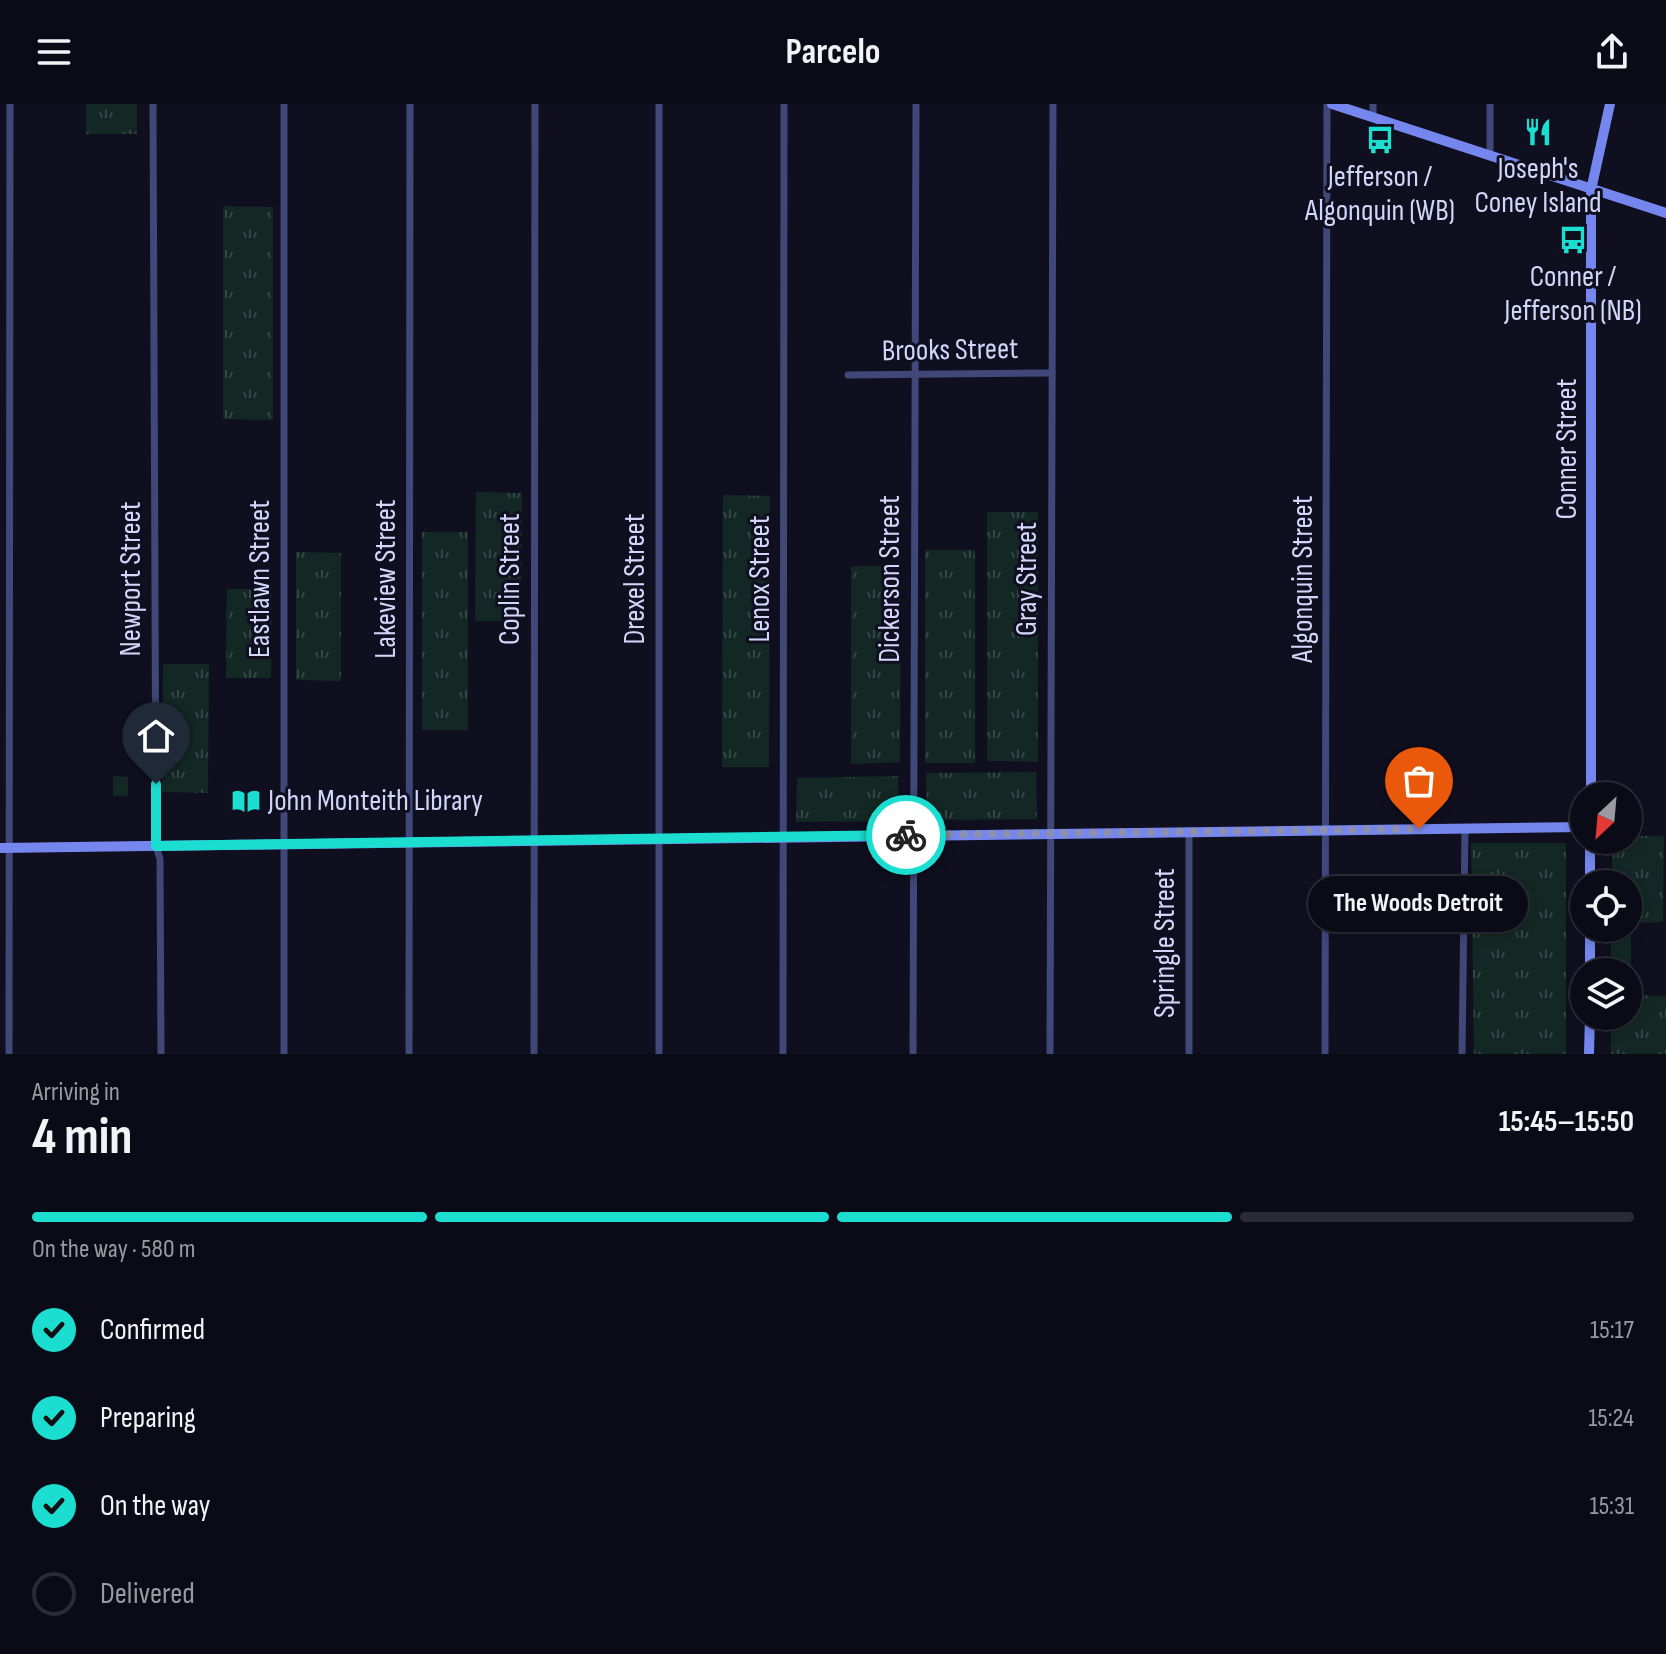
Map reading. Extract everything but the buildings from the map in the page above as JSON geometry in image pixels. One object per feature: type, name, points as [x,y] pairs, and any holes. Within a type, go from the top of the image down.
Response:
[{"type":"street","points":[[9,1054],[5,848],[10,104]]},
{"type":"street","name":"Newport Street","points":[[153,104],[156,846],[160,859],[161,1054]]},
{"type":"street","name":"Eastlawn Street","points":[[284,104],[284,1054]]},
{"type":"street","name":"Lakeview Street","points":[[409,1054],[410,104]]},
{"type":"street","name":"Coplin Street","points":[[534,1054],[535,104]]},
{"type":"street","name":"Drexel Street","points":[[659,104],[659,1054]]},
{"type":"street","name":"Lenox Street","points":[[783,1054],[784,104]]},
{"type":"street","name":"Dickerson Street","points":[[913,1054],[916,104]]},
{"type":"street","name":"Gray Street","points":[[1050,1054],[1053,104]]},
{"type":"street","points":[[1329,104],[1666,213]]},
{"type":"street","name":"Algonquin Street","points":[[1325,1054],[1329,104]]},
{"type":"street","points":[[1373,104],[1373,118]]},
{"type":"street","points":[[1490,104],[1490,157]]},
{"type":"street","name":"Conner Street","points":[[1591,782],[1591,190],[1610,104]]},
{"type":"street","name":"Brooks Street","points":[[848,375],[1052,373]]},
{"type":"street","points":[[5,848],[1570,827]]},
{"type":"street","points":[[1462,1054],[1465,829]]},
{"type":"street","name":"Springle Street","points":[[1189,831],[1189,1054]]},
{"type":"street","points":[[1589,1054],[1590,1030]]},
{"type":"green space","points":[[86,104],[137,104],[137,134],[86,134]]},
{"type":"green space","points":[[223,206],[273,207],[273,420],[223,419]]},
{"type":"green space","points":[[476,492],[522,493],[521,621],[475,621]]},
{"type":"green space","points":[[723,495],[770,496],[769,767],[722,767]]},
{"type":"green space","points":[[987,512],[1038,512],[1038,762],[987,761]]},
{"type":"green space","points":[[422,532],[468,532],[468,730],[422,730]]},
{"type":"green space","points":[[925,550],[975,550],[975,763],[925,763]]},
{"type":"green space","points":[[296,552],[341,553],[341,681],[296,680]]},
{"type":"green space","points":[[851,566],[901,566],[900,762],[851,764]]},
{"type":"green space","points":[[227,589],[272,589],[271,678],[226,678]]},
{"type":"green space","points":[[163,664],[209,664],[208,793],[162,792]]},
{"type":"green space","points":[[1036,772],[1037,819],[927,820],[926,773]]},
{"type":"green space","points":[[113,776],[128,777],[128,796],[113,796]]},
{"type":"green space","points":[[898,776],[899,821],[796,822],[797,778]]},
{"type":"green space","points":[[1642,836],[1664,836],[1663,922],[1642,923],[1642,870],[1612,870],[1612,854],[1642,854]]},
{"type":"green space","points":[[1471,843],[1566,843],[1566,1054],[1474,1054]]},
{"type":"green space","points":[[1611,942],[1631,942],[1631,958],[1611,958]]},
{"type":"green space","points":[[1642,995],[1666,996],[1666,1054],[1611,1054],[1611,1030],[1642,1030]]},
{"type":"way so far","points":[[906,835],[1419,829]]},
{"type":"place","name":"Joseph's Coney Island","points":[[1538,132]]},
{"type":"place","name":"Jefferson / Algonquin (WB)","points":[[1380,140]]},
{"type":"place","name":"Conner / Jefferson (NB)","points":[[1573,240]]},
{"type":"place","name":"John Monteith Library","points":[[246,801]]},
{"type":"place","name":"The Woods Detroit","points":[[1419,829]]},
{"type":"route","points":[[156,784],[156,846],[906,835]]}]
